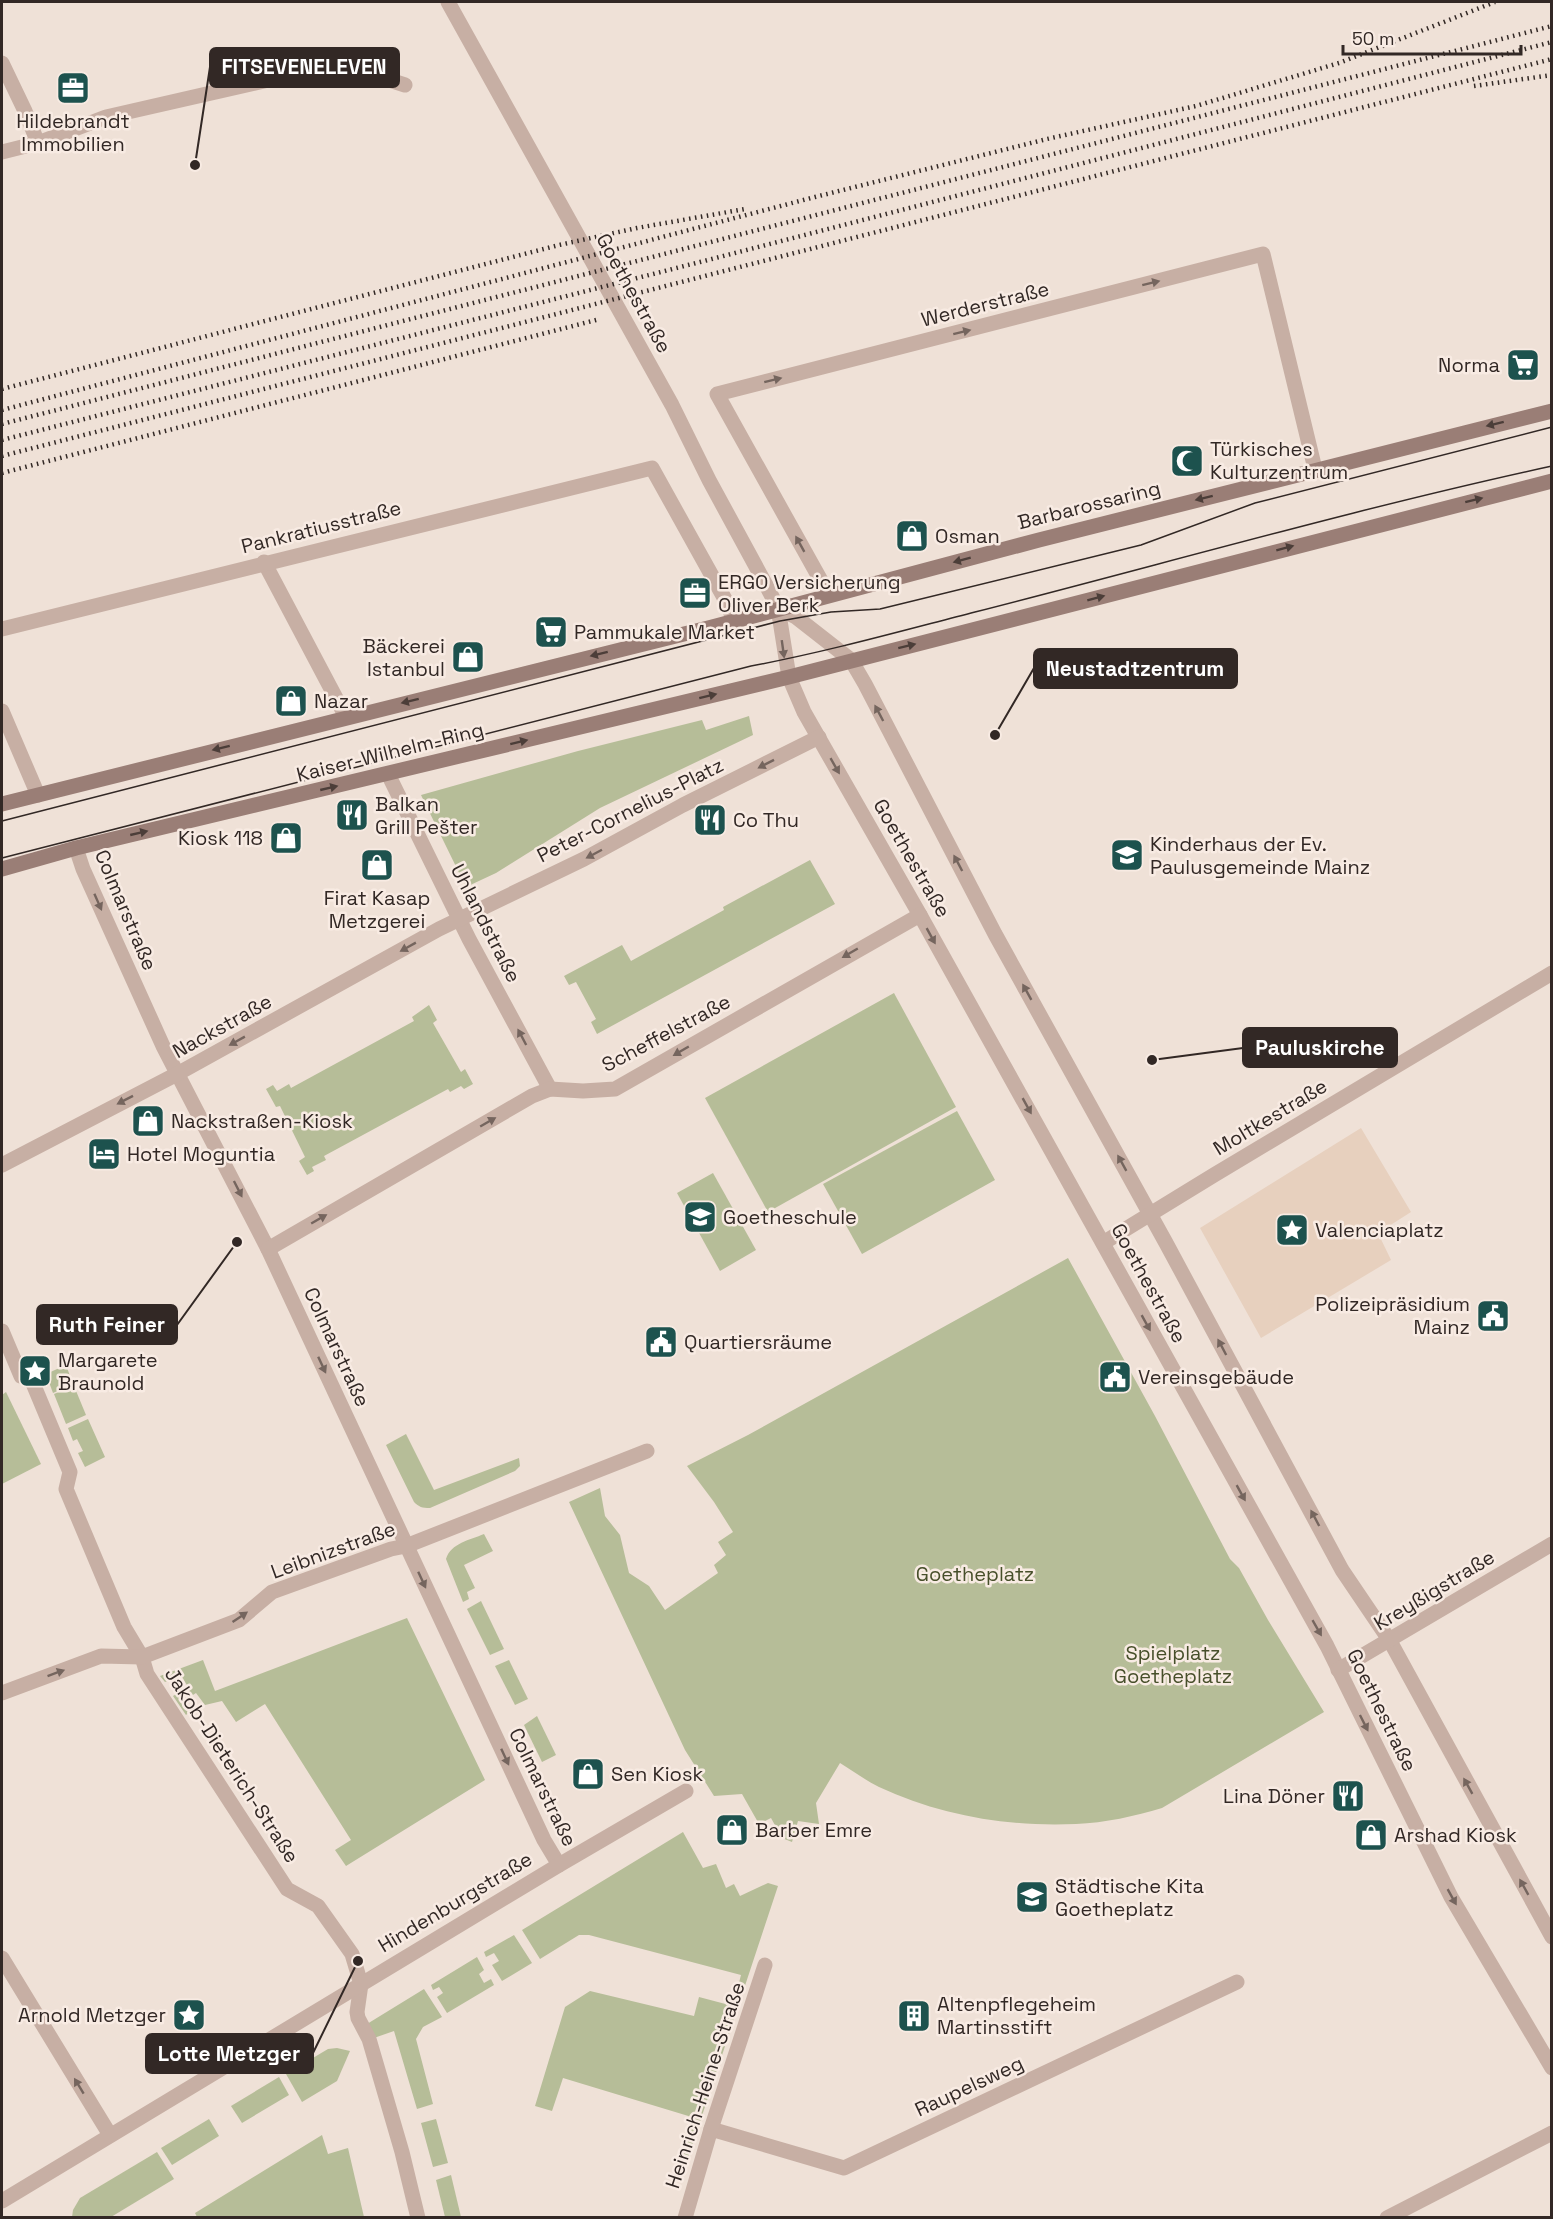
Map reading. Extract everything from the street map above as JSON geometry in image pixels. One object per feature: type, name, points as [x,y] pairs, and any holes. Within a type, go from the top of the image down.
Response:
[{"type":"street","name":"Goethestraße","points":[[448,2],[672,405],[709,480],[778,608],[789,677],[804,712],[920,915],[1327,1646],[1451,1897],[1551,2067]]},
{"type":"street","points":[[2,63],[38,143]]},
{"type":"street","points":[[2,152],[38,143],[106,117],[303,72],[333,68],[374,75],[405,85]]},
{"type":"street","name":"Werderstraße","points":[[829,595],[717,394],[1263,254],[1315,469]]},
{"type":"street","name":"Barbarossaring","points":[[778,608],[1315,469],[1551,411]]},
{"type":"street","name":"Pankratiusstraße","points":[[2,629],[264,562],[651,468],[726,601],[734,621]]},
{"type":"street","points":[[789,677],[988,627],[1298,544],[1551,481]]},
{"type":"street","points":[[264,562],[346,717]]},
{"type":"street","name":"Goethestraße","points":[[778,608],[796,617],[850,660],[995,934],[1150,1214],[1342,1570],[1390,1641],[1551,1937]]},
{"type":"street","points":[[2,804],[734,621],[778,608]]},
{"type":"street","name":"Kaiser-Wilhelm-Ring","points":[[2,869],[76,848],[789,677]]},
{"type":"street","points":[[2,711],[38,795]]},
{"type":"street","name":"Peter-Cornelius-Platz","points":[[459,919],[584,859],[683,805],[819,737]]},
{"type":"street","name":"Uhlandstraße","points":[[388,774],[459,919],[550,1089]]},
{"type":"street","name":"Colmarstraße","points":[[76,848],[83,869],[153,1026],[268,1249],[544,1840],[559,1864]]},
{"type":"street","name":"Scheffelstraße","points":[[268,1249],[532,1096],[550,1089],[583,1091],[615,1089],[920,915]]},
{"type":"street","name":"Nackstraße","points":[[2,1164],[177,1074],[459,919]]},
{"type":"street","name":"Moltkestraße","points":[[1103,1243],[1551,973]]},
{"type":"street","name":"Jakob-Dieterich-Straße","points":[[2,1331],[21,1376],[27,1376],[36,1391],[70,1472],[66,1490],[124,1627],[142,1657],[147,1674],[287,1889],[318,1906],[352,1954],[361,1984],[358,2018],[369,2039],[402,2152],[418,2217]]},
{"type":"street","name":"Leibnizstraße","points":[[2,1693],[101,1656],[142,1657],[238,1620],[272,1592],[406,1546],[647,1451]]},
{"type":"street","name":"Kreyßigstraße","points":[[1338,1670],[1551,1544]]},
{"type":"street","name":"Hindenburgstraße","points":[[2,2201],[559,1864],[686,1791]]},
{"type":"street","points":[[2,1958],[110,2135]]},
{"type":"street","name":"Heinrich-Heine-Straße","points":[[686,2217],[711,2129],[765,1965]]},
{"type":"street","name":"Raupelsweg","points":[[711,2129],[844,2168],[1237,1982]]},
{"type":"street","points":[[1387,2217],[1551,2133]]},
{"type":"green space","points":[[749,716],[753,735],[600,808],[496,873],[466,887],[421,795],[578,751],[702,720],[706,730]]},
{"type":"green space","points":[[810,860],[835,904],[597,1034],[591,1022],[596,1019],[576,982],[569,985],[564,976],[622,945],[631,961],[724,910],[723,907]]},
{"type":"green space","points":[[894,993],[956,1107],[768,1212],[705,1098]]},
{"type":"green space","points":[[429,1005],[437,1020],[433,1023],[461,1072],[465,1069],[473,1084],[464,1089],[461,1086],[450,1092],[448,1089],[324,1156],[326,1160],[312,1167],[314,1171],[307,1175],[299,1161],[305,1157],[280,1106],[276,1107],[266,1089],[273,1085],[277,1091],[289,1084],[291,1088],[414,1021],[412,1017]]},
{"type":"green space","points":[[957,1111],[995,1180],[862,1254],[823,1184]]},
{"type":"green space","points":[[713,1173],[756,1250],[720,1271],[677,1193]]},
{"type":"green space","name":"Goetheplatz","points":[[1068,1258],[1230,1559],[1239,1568],[1324,1712],[1162,1808],[1098,1822],[1026,1824],[976,1818],[903,1797],[879,1787],[840,1763],[816,1803],[819,1824],[798,1821],[792,1842],[782,1838],[771,1818],[759,1824],[742,1794],[714,1796],[685,1750],[569,1502],[600,1488],[605,1516],[620,1535],[629,1573],[649,1586],[665,1610],[718,1573],[714,1565],[726,1555],[718,1542],[733,1532],[687,1466],[748,1435]]},
{"type":"green space","points":[[66,1365],[73,1384],[53,1393],[46,1374]]},
{"type":"green space","points":[[74,1386],[86,1415],[66,1424],[54,1394]]},
{"type":"green space","points":[[6,1392],[41,1464],[2,1484],[2,1395]]},
{"type":"green space","points":[[88,1419],[105,1457],[85,1467],[78,1453],[83,1451],[77,1439],[73,1441],[68,1428]]},
{"type":"green space","points":[[406,1434],[434,1490],[519,1458],[520,1466],[515,1471],[430,1508],[419,1506],[414,1502],[386,1445]]},
{"type":"green space","points":[[484,1534],[493,1551],[464,1565],[475,1588],[467,1592],[469,1599],[463,1602],[446,1559],[452,1549]]},
{"type":"green space","points":[[481,1601],[504,1649],[490,1655],[467,1609]]},
{"type":"green space","points":[[407,1618],[485,1780],[346,1866],[335,1850],[351,1840],[265,1704],[236,1722],[222,1701],[205,1705],[196,1693],[182,1702],[189,1712],[186,1715],[173,1696],[188,1687],[181,1675],[165,1682],[160,1676],[203,1660],[215,1691]]},
{"type":"green space","points":[[509,1660],[528,1699],[515,1705],[495,1666]]},
{"type":"green space","points":[[537,1716],[556,1755],[542,1762],[524,1725]]},
{"type":"green space","points":[[683,1832],[703,1868],[716,1864],[726,1888],[734,1884],[740,1896],[768,1883],[778,1886],[688,2158],[683,2156],[695,2118],[563,2078],[552,2111],[535,2106],[565,2007],[590,1991],[694,2016],[699,1997],[733,2006],[741,1975],[589,1935],[579,1935],[540,1959],[522,1930]]},
{"type":"green space","points":[[514,1935],[532,1963],[502,1981],[492,1965],[499,1961],[494,1953],[486,1957],[484,1952]]},
{"type":"green space","points":[[477,1957],[484,1970],[479,1974],[484,1983],[491,1979],[494,1985],[447,2013],[437,1997],[443,1993],[439,1987],[433,1990],[431,1985]]},
{"type":"green space","points":[[424,1989],[442,2017],[423,2027],[416,2039],[433,2104],[417,2109],[394,2031],[371,2039],[367,2024]]},
{"type":"green space","points":[[337,2048],[350,2051],[337,2081],[302,2102],[286,2074],[328,2049]]},
{"type":"green space","points":[[279,2077],[289,2095],[242,2123],[231,2106]]},
{"type":"green space","points":[[209,2119],[219,2136],[172,2165],[161,2148]]},
{"type":"green space","points":[[436,2119],[448,2163],[433,2167],[421,2123]]},
{"type":"green space","points":[[322,2135],[328,2154],[348,2148],[364,2217],[197,2217],[195,2213]]},
{"type":"green space","points":[[157,2152],[174,2179],[111,2217],[72,2217],[80,2198]]},
{"type":"green space","points":[[451,2175],[461,2217],[445,2217],[436,2180]]},
{"type":"shaded area","name":"Valenciaplatz","points":[[1361,1128],[1411,1212],[1378,1233],[1391,1260],[1261,1338],[1200,1228]]},
{"type":"tram line","points":[[2,821],[780,621],[831,612],[880,609],[1141,545],[1255,503],[1552,427]]},
{"type":"tram line","points":[[2,858],[751,666],[891,634],[1335,518],[1552,466]]},
{"type":"railway","points":[[2,410],[815,197],[1047,139],[1196,106],[1339,63],[1495,2]]},
{"type":"railway","points":[[2,424],[1552,26]]},
{"type":"railway","points":[[2,440],[1552,42]]},
{"type":"railway","points":[[2,456],[1552,59]]},
{"type":"railway","points":[[1474,86],[1552,75]]},
{"type":"railway","points":[[2,389],[559,245],[637,228],[745,209]]},
{"type":"railway","points":[[2,473],[600,319]]},
{"type":"place","name":"Hildebrandt Immobilien","points":[[73,88]]},
{"type":"place","name":"FITSEVENELEVEN","points":[[195,165]]},
{"type":"place","name":"Norma","points":[[1523,365]]},
{"type":"place","name":"Türkisches Kulturzentrum","points":[[1187,461]]},
{"type":"place","name":"Osman","points":[[912,536]]},
{"type":"place","name":"ERGO Versicherung Oliver Berk","points":[[695,593]]},
{"type":"place","name":"Pammukale Market","points":[[551,632]]},
{"type":"place","name":"Bäckerei Istanbul","points":[[468,657]]},
{"type":"place","name":"Nazar","points":[[291,701]]},
{"type":"place","name":"Neustadtzentrum","points":[[995,735]]},
{"type":"place","name":"Balkan Grill Pešter","points":[[352,815]]},
{"type":"place","name":"Co Thu","points":[[710,820]]},
{"type":"place","name":"Kiosk 118","points":[[286,838]]},
{"type":"place","name":"Kinderhaus der Ev. Paulusgemeinde Mainz","points":[[1127,855]]},
{"type":"place","name":"Firat Kasap Metzgerei","points":[[377,865]]},
{"type":"place","name":"Pauluskirche","points":[[1152,1060]]},
{"type":"place","name":"Nackstraßen-Kiosk","points":[[148,1121]]},
{"type":"place","name":"Hotel Moguntia","points":[[104,1154]]},
{"type":"place","name":"Goetheschule","points":[[700,1217]]},
{"type":"place","name":"Valenciaplatz","points":[[1292,1230]]},
{"type":"place","name":"Ruth Feiner","points":[[237,1242]]},
{"type":"place","name":"Polizeipräsidium Mainz","points":[[1493,1316]]},
{"type":"place","name":"Quartiersräume","points":[[661,1342]]},
{"type":"place","name":"Margarete Braunold","points":[[35,1371]]},
{"type":"place","name":"Vereinsgebäude","points":[[1115,1377]]},
{"type":"place","name":"Sen Kiosk","points":[[588,1774]]},
{"type":"place","name":"Lina Döner","points":[[1348,1796]]},
{"type":"place","name":"Barber Emre","points":[[732,1830]]},
{"type":"place","name":"Arshad Kiosk","points":[[1371,1835]]},
{"type":"place","name":"Städtische Kita Goetheplatz","points":[[1032,1897]]},
{"type":"place","name":"Lotte Metzger","points":[[358,1961]]},
{"type":"place","name":"Arnold Metzger","points":[[189,2015]]},
{"type":"place","name":"Altenpflegeheim Martinsstift","points":[[914,2016]]},
{"type":"park label","name":"Spielplatz Goetheplatz","points":[[1173,1664]]}]
